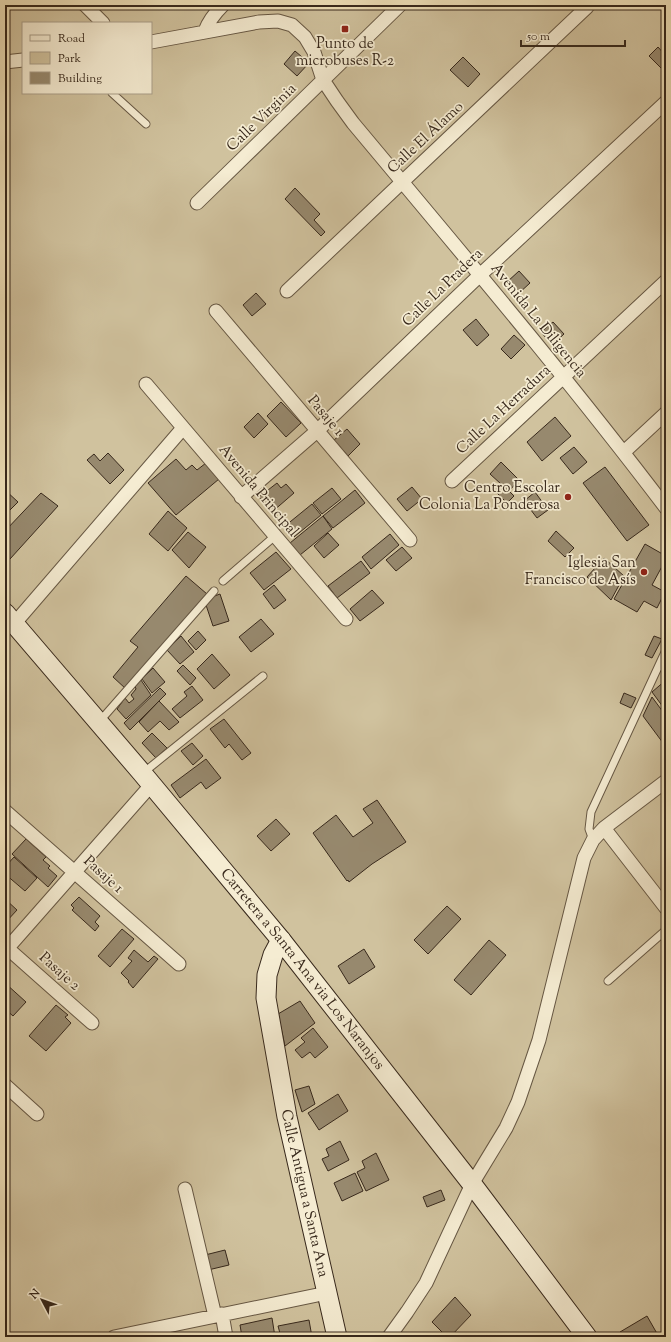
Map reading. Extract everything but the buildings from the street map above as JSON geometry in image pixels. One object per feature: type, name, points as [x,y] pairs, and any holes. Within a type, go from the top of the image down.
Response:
[{"type":"main road","name":"Carretera a Santa Ana via Los Naranjos","points":[[10,618],[147,778],[281,940],[472,1184],[587,1337]]},
{"type":"main road","name":"Calle Antigua a Santa Ana","points":[[281,940],[273,955],[267,975],[266,998],[287,1117],[338,1337]]},
{"type":"street","points":[[152,42],[205,32],[212,17],[223,5]]},
{"type":"street","name":"Calle Virginia","points":[[197,203],[400,5]]},
{"type":"street","points":[[90,7],[102,22]]},
{"type":"street","name":"Calle El Álamo","points":[[287,291],[587,7]]},
{"type":"street","name":"Avenida La Diligencia","points":[[205,32],[259,22],[278,21],[292,25],[305,36],[314,52],[323,80],[353,123],[480,275],[624,452],[666,508]]},
{"type":"street","points":[[5,62],[22,60]]},
{"type":"street","name":"Calle La Pradera","points":[[241,497],[317,431],[480,275],[666,102]]},
{"type":"street","name":"Calle La Herradura","points":[[452,481],[666,281]]},
{"type":"street","name":"Pasaje 1","points":[[216,311],[410,540]]},
{"type":"street","name":"Avenida Principal","points":[[146,384],[346,619]]},
{"type":"street","points":[[624,452],[666,413]]},
{"type":"street","points":[[10,618],[183,428]]},
{"type":"street","points":[[6,948],[135,803],[147,778]]},
{"type":"street","points":[[389,1337],[426,1283],[472,1184],[506,1128],[518,1102],[539,1040],[584,858],[592,840],[604,828],[666,781]]},
{"type":"street","name":"Pasaje 1","points":[[5,811],[179,964]]},
{"type":"street","points":[[604,828],[666,908]]},
{"type":"street","name":"Pasaje 2","points":[[6,948],[92,1023]]},
{"type":"street","points":[[5,1085],[37,1114]]},
{"type":"street","points":[[185,1190],[226,1337]]},
{"type":"street","points":[[114,1337],[327,1293]]},
{"type":"lane","points":[[113,94],[146,124]]},
{"type":"lane","points":[[223,581],[275,536]]},
{"type":"lane","points":[[99,722],[214,591]]},
{"type":"lane","points":[[592,840],[589,829],[591,812],[666,650]]},
{"type":"lane","points":[[660,664],[666,671]]},
{"type":"lane","points":[[147,778],[263,676]]},
{"type":"lane","points":[[608,981],[666,930]]},
{"type":"green space","points":[[5,5],[666,5],[666,1337],[5,1337]]},
{"type":"place","name":"Punto de microbuses R-2","points":[[345,29]]},
{"type":"place","name":"Centro Escolar Colonia La Ponderosa","points":[[568,497]]},
{"type":"place","name":"Iglesia San Francisco de Asís","points":[[644,572]]}]
